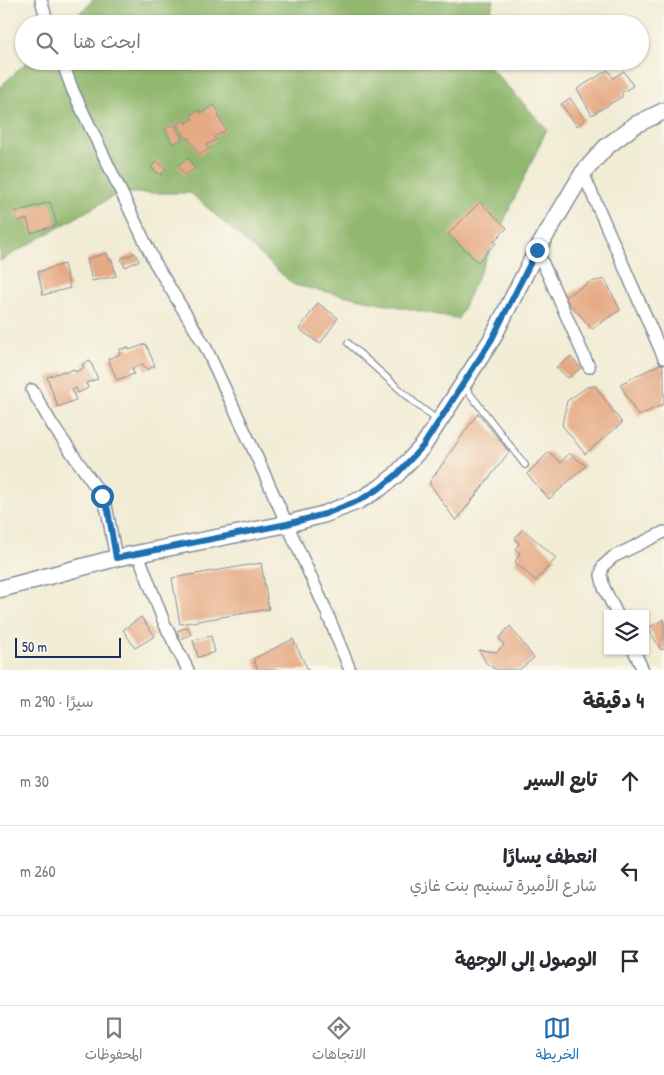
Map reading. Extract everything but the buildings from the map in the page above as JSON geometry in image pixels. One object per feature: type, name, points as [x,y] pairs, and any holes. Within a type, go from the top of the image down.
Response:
[{"type":"main road","points":[[0,589],[116,558],[287,524],[325,514],[360,500],[380,488],[396,475],[423,446],[492,339],[537,250],[583,173],[606,147],[635,125],[664,111]]},
{"type":"street","points":[[41,0],[45,15]]},
{"type":"street","points":[[65,70],[73,91],[155,263],[205,346],[325,608],[350,670]]},
{"type":"street","points":[[583,173],[664,358]]},
{"type":"street","points":[[537,250],[589,367]]},
{"type":"street","points":[[32,390],[53,426],[102,496],[108,510],[116,558]]},
{"type":"street","points":[[615,610],[604,588],[601,576],[604,566],[613,557],[664,532]]},
{"type":"street","points":[[138,554],[165,626],[188,670]]},
{"type":"street","points":[[636,655],[643,670]]},
{"type":"lane","points":[[348,343],[438,421]]},
{"type":"lane","points":[[463,384],[525,465]]},
{"type":"green space","points":[[93,0],[494,0],[490,15],[77,15]]},
{"type":"green space","points":[[18,70],[492,70],[547,129],[458,319],[294,285],[191,193],[119,193],[0,261],[0,87]]},
{"type":"route","points":[[102,496],[108,510],[116,558],[287,524],[325,514],[360,500],[380,488],[396,475],[423,446],[492,339],[537,250]]}]
